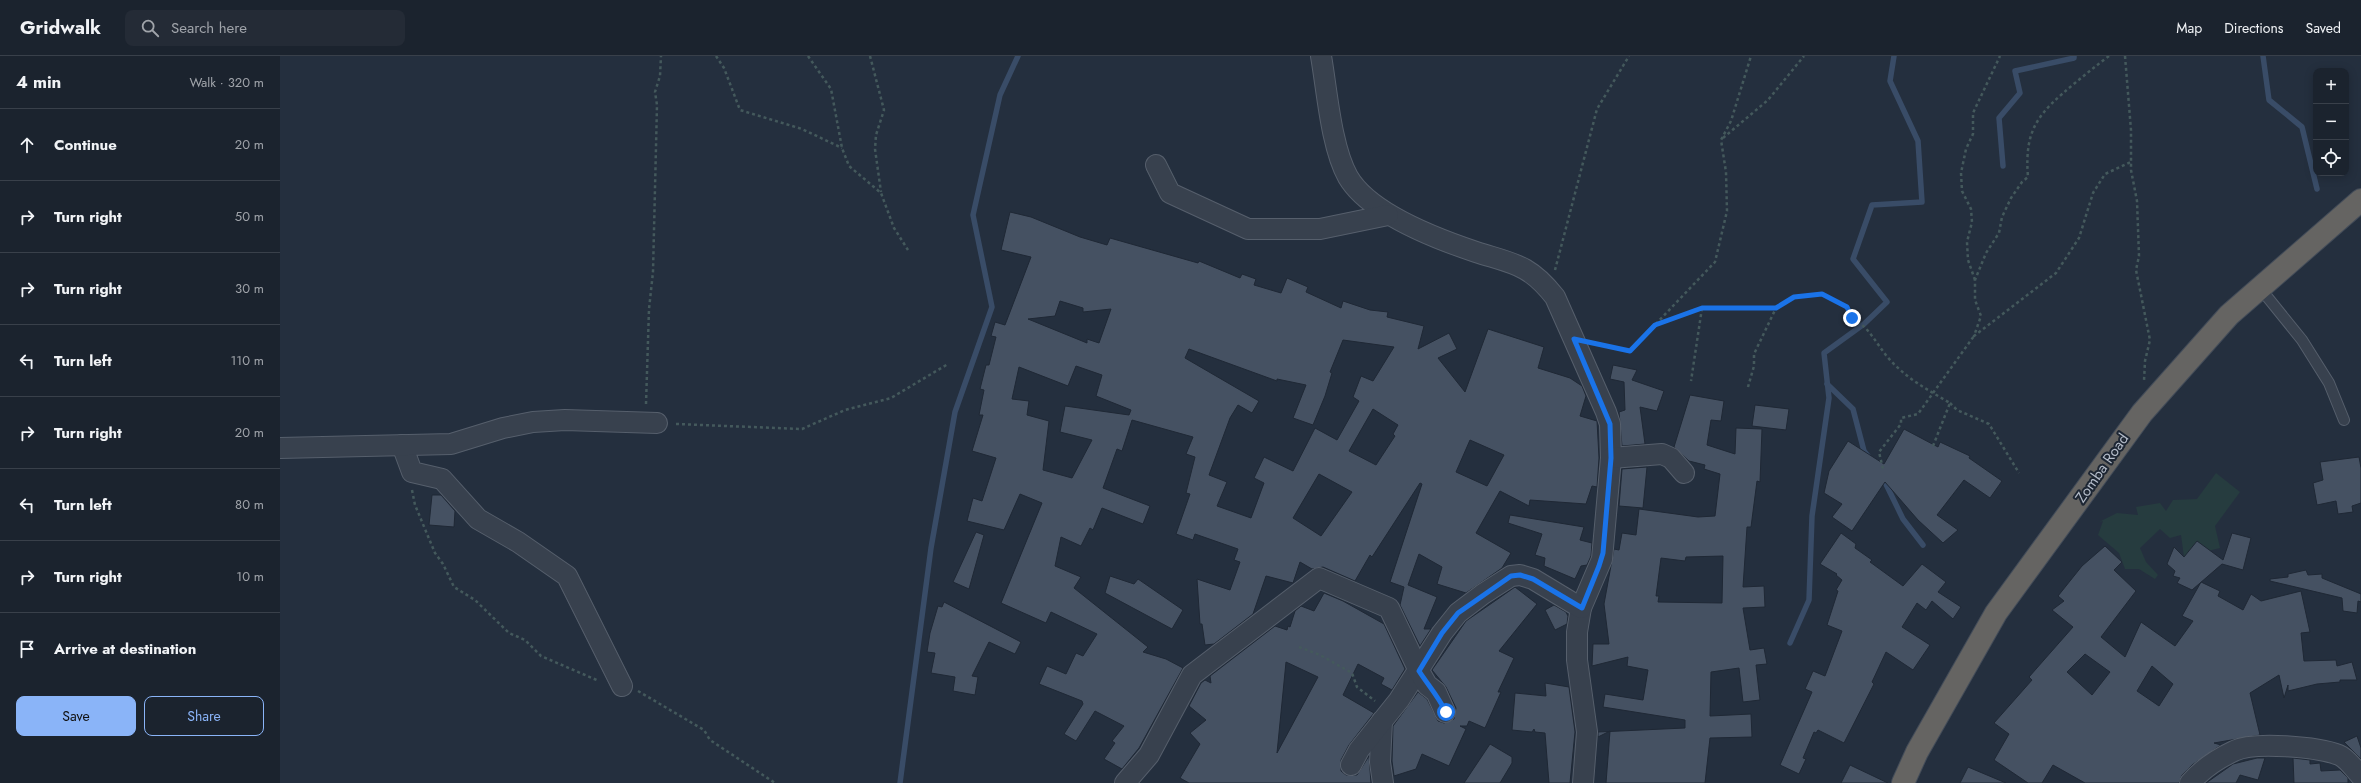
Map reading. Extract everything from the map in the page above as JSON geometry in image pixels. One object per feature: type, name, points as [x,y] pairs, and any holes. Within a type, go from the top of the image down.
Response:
[{"type":"highway","name":"Zomba Road","points":[[1903,783],[1917,752],[1996,613],[2142,413],[2230,315],[2361,200]]},
{"type":"street","points":[[1321,56],[1336,146],[1348,177],[1367,199],[1388,214],[1464,248],[1525,267],[1542,281],[1555,297],[1606,412],[1610,424],[1611,458],[1602,559],[1582,608],[1577,632],[1577,660],[1587,732],[1582,783]]},
{"type":"street","points":[[1156,165],[1170,193],[1248,229],[1320,229],[1388,214]]},
{"type":"street","points":[[280,448],[451,444],[495,430],[533,422],[565,420],[652,423]]},
{"type":"street","points":[[402,445],[412,472],[442,479],[478,519],[518,542],[567,576],[622,686]]},
{"type":"street","points":[[1611,458],[1662,454],[1672,458],[1684,473]]},
{"type":"street","points":[[1351,765],[1358,750],[1382,721],[1419,671],[1442,633],[1458,613],[1511,576],[1520,575],[1533,579],[1582,608]]},
{"type":"street","points":[[1125,783],[1149,756],[1192,675],[1320,578],[1389,608],[1419,671],[1427,685],[1436,692],[1446,712]]},
{"type":"street","points":[[1382,721],[1380,762],[1383,783]]},
{"type":"street","points":[[2190,783],[2200,772],[2234,751],[2244,748],[2291,745],[2340,755],[2361,776]]},
{"type":"lane","points":[[2260,288],[2302,340],[2329,383],[2344,420]]},
{"type":"path","points":[[661,56],[660,76],[655,92],[654,272],[649,309],[652,423],[802,429],[845,410],[891,398],[948,364]]},
{"type":"path","points":[[716,56],[724,68],[740,110],[802,129],[842,148]]},
{"type":"path","points":[[808,56],[831,89],[842,148],[849,166],[881,193]]},
{"type":"path","points":[[870,56],[884,110],[876,135],[876,149],[881,193],[894,228],[908,250]]},
{"type":"path","points":[[1555,297],[1555,270],[1597,109],[1629,56]]},
{"type":"path","points":[[1574,339],[1630,351],[1715,262],[1727,211],[1726,172],[1721,140],[1731,121],[1751,56]]},
{"type":"path","points":[[1721,140],[1768,100],[1804,56]]},
{"type":"path","points":[[1974,336],[1980,316],[1975,300],[1975,280],[1968,260],[1967,242],[1972,222],[1971,209],[1962,191],[1961,173],[1966,149],[1973,134],[1973,113],[2000,56]]},
{"type":"path","points":[[1975,280],[1986,253],[1999,233],[2002,217],[2011,198],[2022,182],[2028,177],[2028,148],[2032,130],[2042,111],[2109,56]]},
{"type":"path","points":[[2125,56],[2131,130],[2131,162],[2137,201],[2139,256],[2136,270],[2150,340],[2145,361],[2144,383]]},
{"type":"path","points":[[1883,469],[1879,452],[1901,424],[1901,418],[1918,414],[1974,336],[2056,273],[2079,238],[2093,193],[2105,174],[2131,162]]},
{"type":"path","points":[[1655,325],[1702,308],[1776,308],[1794,297],[1822,294],[1837,300],[1847,307],[1852,318],[1864,324],[1879,347],[1893,362],[1917,383],[1950,403],[1957,410],[1989,424],[2019,473]]},
{"type":"path","points":[[1691,381],[1702,308]]},
{"type":"path","points":[[1748,387],[1754,366],[1754,354],[1776,308]]},
{"type":"path","points":[[1933,446],[1950,403]]},
{"type":"path","points":[[412,472],[414,505],[435,553],[443,564],[454,587],[474,600],[509,633],[525,640],[541,656],[580,674],[634,689],[704,730],[710,740],[775,783]]},
{"type":"path","points":[[1299,648],[1320,656],[1352,673],[1357,687],[1384,708],[1382,721]]},
{"type":"green space","points":[[2216,473],[2240,492],[2215,526],[2220,548],[2184,557],[2181,535],[2170,538],[2160,529],[2140,548],[2146,562],[2158,575],[2155,579],[2139,569],[2125,569],[2119,553],[2098,535],[2103,521],[2099,522],[2117,513],[2138,515],[2136,507],[2160,503],[2166,511],[2173,500],[2197,499]]},
{"type":"building","points":[[1010,212],[1031,217],[1080,237],[1107,245],[1110,238],[1198,263],[1199,261],[1240,278],[1242,274],[1256,279],[1254,285],[1281,293],[1287,278],[1308,287],[1306,292],[1341,308],[1343,301],[1370,310],[1388,312],[1387,317],[1424,326],[1418,349],[1449,333],[1457,349],[1438,358],[1465,392],[1488,329],[1544,347],[1538,368],[1570,378],[1582,386],[1586,396],[1580,416],[1597,421],[1599,458],[1597,487],[1592,486],[1586,504],[1530,500],[1529,506],[1500,491],[1476,533],[1511,553],[1502,568],[1466,593],[1437,584],[1442,567],[1419,554],[1408,585],[1437,597],[1424,629],[1431,629],[1420,646],[1400,605],[1404,587],[1390,582],[1422,484],[1420,483],[1372,557],[1370,555],[1355,581],[1323,567],[1312,569],[1300,562],[1293,583],[1266,576],[1253,614],[1214,644],[1205,645],[1202,624],[1200,624],[1197,579],[1230,590],[1240,562],[1234,560],[1238,549],[1195,534],[1193,540],[1176,534],[1190,494],[1186,493],[1195,457],[1186,454],[1193,437],[1132,420],[1122,451],[1117,449],[1103,488],[1150,506],[1143,524],[1102,508],[1093,530],[1090,528],[1081,546],[1061,537],[1055,566],[1081,577],[1074,588],[1148,647],[1143,652],[1166,659],[1183,668],[1139,748],[1122,769],[1104,759],[1115,743],[1112,741],[1124,726],[1095,711],[1076,741],[1064,734],[1083,704],[1082,701],[1039,684],[1047,666],[1066,674],[1076,653],[1083,656],[1097,634],[1051,612],[1046,623],[1001,603],[1042,503],[1020,494],[1004,530],[967,521],[973,498],[982,501],[996,458],[972,451],[983,415],[979,415],[984,390],[980,389],[986,365],[989,365],[996,337],[991,336],[995,322],[1005,325],[1031,257],[1001,250]],"holes":[[[1060,301],[1083,308],[1083,312],[1111,309],[1099,343],[1087,339],[1087,343],[1028,319],[1055,316]],[[1343,340],[1394,347],[1373,381],[1361,376],[1353,397],[1359,401],[1337,440],[1315,428],[1293,471],[1264,457],[1254,478],[1264,483],[1251,518],[1217,506],[1227,482],[1209,475],[1230,418],[1238,405],[1252,413],[1259,401],[1185,358],[1189,349],[1277,381],[1277,379],[1306,385],[1293,418],[1313,425],[1325,396],[1332,373],[1330,372]],[[1076,366],[1102,375],[1096,396],[1131,410],[1129,415],[1065,406],[1060,432],[1092,440],[1072,478],[1043,470],[1049,421],[1027,415],[1029,401],[1012,399],[1019,367],[1068,386]],[[1373,409],[1398,425],[1393,434],[1395,436],[1376,465],[1349,451]],[[1470,440],[1504,455],[1487,486],[1456,472]],[[1319,474],[1352,492],[1321,536],[1293,518]]]},
{"type":"building","points":[[1613,365],[1637,370],[1632,380],[1664,391],[1657,411],[1640,407],[1645,444],[1622,446],[1619,412],[1625,410],[1624,382],[1610,379]]},
{"type":"building","points":[[1690,395],[1724,401],[1721,421],[1711,420],[1707,445],[1735,454],[1736,428],[1762,429],[1760,482],[1757,481],[1751,527],[1747,527],[1743,587],[1764,586],[1765,607],[1743,608],[1750,650],[1764,648],[1767,664],[1756,665],[1760,700],[1743,702],[1739,668],[1711,672],[1710,716],[1751,714],[1752,737],[1710,738],[1705,783],[1606,783],[1610,731],[1685,728],[1685,720],[1603,707],[1605,694],[1643,700],[1648,670],[1627,666],[1628,657],[1592,666],[1593,644],[1609,644],[1604,604],[1614,549],[1619,550],[1622,533],[1636,535],[1639,509],[1698,517],[1715,516],[1720,474],[1704,469],[1705,465],[1689,461],[1674,447]],"holes":[[[1723,556],[1722,603],[1658,602],[1659,596],[1656,596],[1661,558],[1685,561],[1686,557]]]},
{"type":"building","points":[[1755,405],[1789,409],[1786,430],[1752,426]]},
{"type":"building","points":[[1904,429],[1938,447],[1940,442],[1970,456],[1969,458],[2002,481],[1990,498],[1964,480],[1937,515],[1958,530],[1943,543],[1918,520],[1885,482],[1852,531],[1832,517],[1842,504],[1824,493],[1829,471],[1848,441],[1884,464]]},
{"type":"building","points":[[2359,457],[2361,468],[2361,503],[2352,506],[2353,512],[2338,514],[2336,501],[2317,505],[2313,483],[2323,480],[2320,462]]},
{"type":"building","points":[[1647,467],[1643,508],[1619,506],[1622,469]]},
{"type":"building","points":[[432,495],[441,495],[455,511],[454,527],[429,525]]},
{"type":"building","points":[[1510,515],[1584,527],[1580,540],[1592,543],[1591,556],[1587,565],[1581,566],[1575,579],[1544,566],[1545,558],[1535,555],[1542,534],[1508,523]]},
{"type":"building","points":[[976,532],[984,535],[969,589],[953,582]]},
{"type":"building","points":[[1841,533],[1856,544],[1855,548],[1872,560],[1870,562],[1903,586],[1922,564],[1946,582],[1938,592],[1961,607],[1953,619],[1932,601],[1926,610],[1917,603],[1902,627],[1930,645],[1913,670],[1886,652],[1872,682],[1874,684],[1844,743],[1818,730],[1816,733],[1814,732],[1803,758],[1806,759],[1799,774],[1780,765],[1812,692],[1805,689],[1813,671],[1825,676],[1842,631],[1827,625],[1838,591],[1836,590],[1842,580],[1836,575],[1837,574],[1820,564]]},
{"type":"building","points":[[2232,533],[2251,538],[2243,570],[2222,564],[2192,590],[2177,583],[2180,578],[2173,576],[2175,571],[2167,564],[2174,547],[2184,557],[2197,541],[2223,560]]},
{"type":"building","points":[[2105,546],[2122,562],[2114,570],[2136,591],[2101,637],[2125,657],[2141,622],[2175,646],[2193,621],[2182,616],[2201,582],[2220,591],[2218,596],[2243,610],[2251,594],[2261,601],[2301,591],[2310,632],[2301,633],[2304,661],[2336,660],[2337,666],[2352,662],[2357,680],[2340,680],[2340,682],[2317,684],[2288,691],[2288,685],[2284,698],[2279,675],[2250,693],[2260,735],[2214,743],[2221,745],[2192,765],[2182,775],[2179,783],[2085,783],[2053,765],[2042,783],[2028,783],[1994,760],[2009,734],[1994,723],[2032,680],[2029,677],[2073,627],[2052,610],[2064,601],[2058,596],[2082,566]],"holes":[[[2085,654],[2110,672],[2092,695],[2067,672]],[[2152,666],[2173,684],[2159,706],[2137,691]]]},
{"type":"building","points":[[2306,570],[2308,575],[2322,574],[2322,578],[2361,594],[2361,602],[2358,601],[2357,613],[2343,611],[2342,598],[2270,581],[2270,579],[2288,577],[2288,574]]},
{"type":"building","points":[[1110,576],[1134,584],[1138,579],[1183,610],[1172,629],[1105,593]]},
{"type":"building","points":[[1515,587],[1537,604],[1499,651],[1514,658],[1498,692],[1501,692],[1485,728],[1469,721],[1467,726],[1460,726],[1466,729],[1449,766],[1422,754],[1416,769],[1394,776],[1392,761],[1393,726],[1418,692],[1427,699],[1438,721],[1444,723],[1454,719],[1456,708],[1446,687],[1432,670],[1466,621]]},
{"type":"building","points":[[1324,593],[1343,601],[1384,624],[1405,669],[1392,690],[1381,684],[1384,678],[1358,664],[1343,695],[1374,713],[1349,745],[1341,760],[1341,771],[1346,775],[1357,775],[1369,756],[1371,783],[1189,783],[1180,778],[1200,744],[1190,733],[1206,720],[1189,706],[1201,683],[1205,680],[1211,683],[1210,676],[1275,626],[1287,630],[1288,626],[1290,627],[1295,611],[1301,606],[1314,611]],"holes":[[[1286,662],[1318,677],[1277,753]]]},
{"type":"building","points":[[944,602],[1021,642],[1015,654],[989,642],[972,676],[978,677],[975,695],[953,691],[955,677],[931,673],[935,653],[927,652],[930,633],[938,606],[942,607]]},
{"type":"building","points":[[1554,605],[1566,612],[1568,616],[1567,624],[1555,630],[1545,610]]},
{"type":"building","points":[[1545,683],[1569,687],[1575,732],[1570,783],[1549,783],[1545,733],[1535,732],[1534,729],[1532,732],[1512,730],[1515,693],[1546,696]]},
{"type":"building","points":[[1609,731],[1598,737],[1598,732]]},
{"type":"building","points":[[2357,736],[2361,748],[2361,759],[2344,742]]},
{"type":"building","points":[[1490,744],[1512,757],[1512,763],[1500,783],[1464,783]]},
{"type":"building","points":[[2257,758],[2265,758],[2258,780],[2240,775],[2236,783],[2206,783],[2233,764]]},
{"type":"building","points":[[2293,758],[2310,760],[2310,764],[2320,763],[2321,771],[2340,770],[2348,778],[2348,783],[2294,783]]},
{"type":"building","points":[[1850,765],[1888,783],[1841,783]]},
{"type":"building","points":[[1968,767],[2006,783],[1960,783]]},
{"type":"waterway","points":[[900,783],[931,548],[955,412],[992,307],[973,215],[1000,95],[1018,56]]},
{"type":"waterway","points":[[1790,643],[1809,600],[1812,516],[1829,398],[1824,353],[1864,324],[1887,302],[1853,259],[1872,205],[1922,202],[1918,141],[1890,81],[1894,56]]},
{"type":"waterway","points":[[2003,166],[1999,118],[2020,93],[2015,71],[2074,58],[2074,56]]},
{"type":"waterway","points":[[2263,56],[2269,100],[2302,127],[2317,189]]},
{"type":"waterway","points":[[1827,384],[1853,409],[1864,451],[1868,456]]},
{"type":"waterway","points":[[1882,476],[1903,519],[1923,545]]},
{"type":"route","points":[[1446,712],[1436,692],[1427,685],[1419,671],[1442,633],[1458,613],[1500,582],[1511,576],[1520,575],[1533,579],[1550,588],[1582,608],[1602,559],[1611,458],[1610,424],[1574,339],[1630,351],[1655,325],[1702,308],[1776,308],[1794,297],[1822,294],[1837,300],[1847,307],[1852,318]]}]
